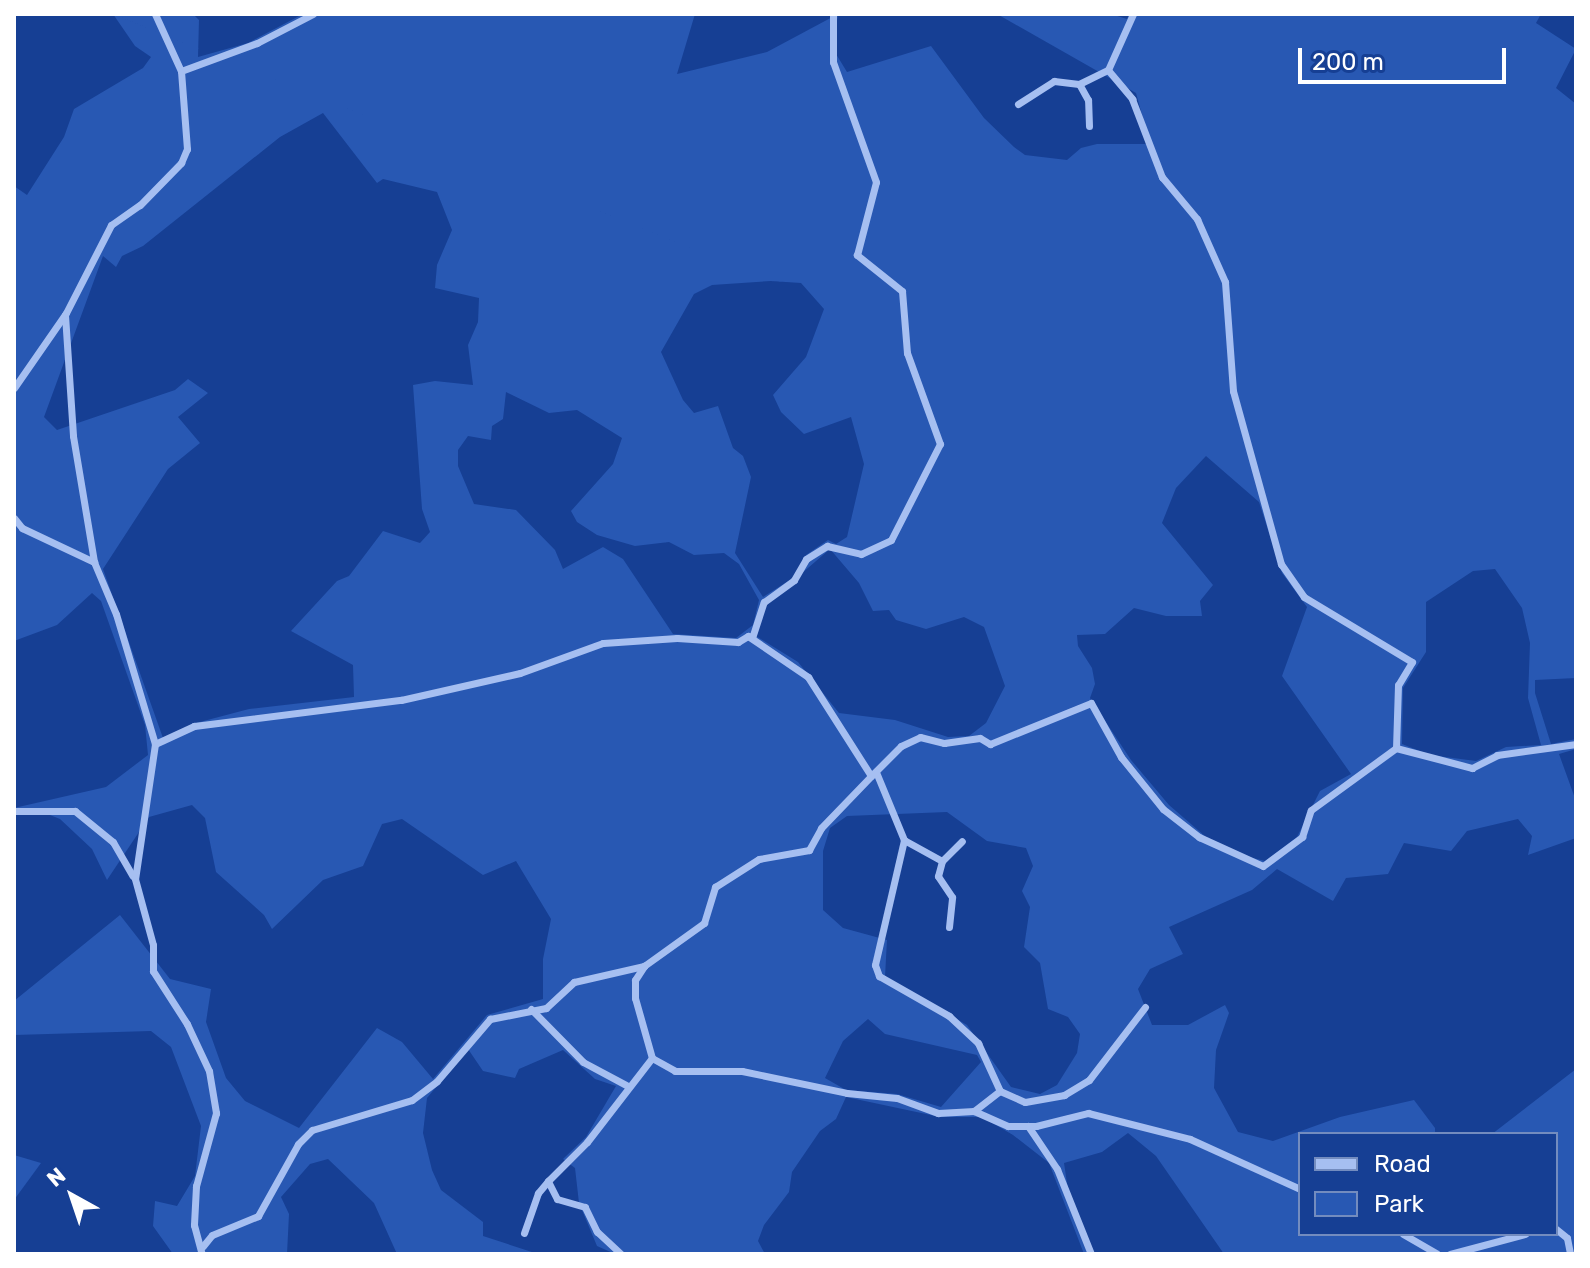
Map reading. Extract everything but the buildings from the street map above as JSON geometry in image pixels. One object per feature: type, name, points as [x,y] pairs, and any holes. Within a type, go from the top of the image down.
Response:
[{"type":"street","points":[[14,388],[64,314],[111,225],[166,180],[187,149],[181,71],[155,14]]},
{"type":"street","points":[[181,71],[257,43],[313,14]]},
{"type":"street","points":[[752,638],[764,602],[794,580],[806,559],[827,546],[861,554],[891,540],[940,444],[907,353],[902,291],[857,255],[876,182],[833,62],[833,14]]},
{"type":"street","points":[[1018,104],[1054,81],[1079,84],[1108,70],[1133,14]]},
{"type":"street","points":[[1108,70],[1132,99],[1162,177],[1197,219],[1225,282],[1233,391],[1281,564],[1304,597],[1412,662],[1398,685],[1396,748]]},
{"type":"street","points":[[1079,84],[1088,100],[1089,126]]},
{"type":"street","points":[[64,314],[73,436],[94,562],[116,614],[155,744],[135,879]]},
{"type":"street","points":[[14,518],[22,528],[94,562]]},
{"type":"street","points":[[155,744],[194,726],[401,700],[520,673],[603,643],[752,638],[808,677],[873,774],[904,840],[942,861]]},
{"type":"street","points":[[1298,1188],[1190,1139],[1088,1113],[1028,1126],[1008,1126],[974,1111],[938,1113],[897,1098],[847,1093],[742,1071],[675,1071],[652,1058],[635,998],[635,980],[644,966],[704,923],[715,887],[759,859],[809,850],[821,828],[873,774],[901,746],[920,737],[944,743],[980,738],[990,744],[1091,703],[1121,757],[1163,809],[1199,837],[1263,866],[1302,837],[1311,810],[1396,748]]},
{"type":"street","points":[[1396,748],[1472,768],[1497,755],[1576,744]]},
{"type":"street","points":[[14,811],[75,811],[113,842],[135,879],[153,945],[153,971],[187,1024],[209,1071],[216,1113],[196,1186],[194,1225],[202,1250]]},
{"type":"street","points":[[904,840],[875,965],[879,976],[949,1016],[978,1043],[1000,1091],[1025,1102],[1064,1095],[1089,1080],[1145,1007]]},
{"type":"street","points":[[949,927],[952,897],[938,876],[942,861],[962,841]]},
{"type":"street","points":[[202,1250],[212,1235],[258,1216],[298,1144],[312,1130],[412,1100],[437,1081],[490,1019],[546,1008],[574,982],[644,966]]},
{"type":"street","points":[[531,1009],[583,1062],[626,1085]]},
{"type":"street","points":[[524,1233],[538,1193],[587,1142],[626,1085],[652,1058]]},
{"type":"street","points":[[974,1111],[1000,1091]]},
{"type":"street","points":[[1028,1126],[1057,1169],[1091,1254]]},
{"type":"street","points":[[548,1181],[557,1199],[585,1207],[597,1232],[621,1254]]},
{"type":"street","points":[[1558,1231],[1567,1238],[1570,1254]]},
{"type":"street","points":[[1406,1236],[1437,1254]]},
{"type":"street","points":[[1450,1254],[1518,1236]]},
{"type":"green space","points":[[113,14],[193,14],[199,20],[198,57],[248,43],[303,14],[695,14],[677,74],[767,52],[838,14],[833,49],[847,72],[931,46],[984,118],[1014,147],[1025,155],[1067,160],[1081,148],[1097,144],[1150,144],[1136,93],[997,14],[1111,14],[1127,19],[1129,14],[1541,14],[1536,23],[1576,49],[1556,88],[1576,104],[1576,678],[1535,680],[1535,693],[1551,744],[1576,739],[1576,749],[1559,754],[1576,801],[1576,838],[1528,855],[1532,836],[1518,819],[1467,831],[1451,851],[1404,843],[1388,874],[1346,878],[1333,901],[1277,869],[1252,890],[1169,927],[1183,954],[1150,969],[1138,989],[1152,1025],[1188,1025],[1225,1005],[1229,1013],[1216,1050],[1214,1088],[1238,1132],[1273,1141],[1298,1132],[1298,1236],[1558,1236],[1558,1132],[1495,1132],[1576,1069],[1576,1254],[1224,1254],[1156,1156],[1128,1133],[1102,1152],[1064,1163],[1070,1203],[1095,1254],[1084,1254],[1049,1163],[1013,1135],[982,1117],[940,1117],[846,1097],[836,1119],[820,1131],[792,1172],[789,1192],[764,1225],[758,1241],[765,1254],[615,1254],[597,1246],[579,1203],[575,1168],[563,1159],[586,1137],[616,1086],[595,1079],[563,1050],[519,1069],[515,1078],[483,1071],[468,1049],[427,1098],[423,1133],[432,1170],[441,1190],[483,1222],[483,1236],[538,1254],[397,1254],[374,1203],[328,1159],[310,1164],[281,1197],[289,1214],[287,1254],[173,1254],[153,1226],[155,1201],[177,1206],[195,1176],[201,1126],[171,1047],[151,1031],[14,1035],[14,1001],[120,915],[170,979],[211,989],[206,1022],[226,1078],[245,1101],[299,1128],[377,1028],[402,1042],[433,1079],[487,1015],[543,999],[543,959],[551,919],[516,861],[483,875],[402,819],[382,824],[363,866],[323,880],[272,929],[264,915],[216,872],[205,818],[192,805],[149,817],[107,880],[92,849],[60,819],[45,813],[14,815],[14,808],[106,787],[148,755],[145,725],[101,601],[92,593],[57,625],[14,641],[14,186],[27,195],[64,137],[74,109],[143,68],[151,57],[135,46]],"holes":[[[323,113],[377,183],[383,179],[437,192],[452,230],[437,265],[435,288],[479,298],[478,322],[468,345],[473,385],[435,381],[413,385],[422,509],[430,532],[420,543],[383,531],[349,576],[337,581],[291,631],[353,665],[354,697],[249,709],[196,723],[163,738],[103,569],[168,469],[200,443],[178,417],[208,393],[188,379],[175,390],[57,430],[44,417],[103,256],[116,267],[122,256],[143,246],[280,137]],[[771,281],[801,283],[824,309],[806,357],[773,395],[781,412],[804,434],[851,417],[864,464],[847,537],[836,544],[828,540],[806,555],[793,578],[763,597],[735,553],[751,477],[743,456],[733,448],[718,406],[694,413],[683,400],[661,352],[694,294],[712,285]],[[506,392],[549,413],[577,410],[622,438],[613,464],[571,511],[577,522],[597,535],[635,546],[669,542],[694,555],[724,553],[739,564],[759,600],[753,625],[736,638],[673,634],[623,559],[603,547],[563,569],[555,550],[516,510],[474,504],[458,466],[458,450],[468,436],[491,440],[492,426],[503,419]],[[1206,456],[1259,502],[1282,573],[1307,607],[1282,676],[1351,774],[1320,791],[1297,837],[1265,861],[1237,854],[1206,837],[1169,805],[1131,760],[1090,698],[1095,684],[1092,668],[1078,646],[1077,635],[1105,634],[1134,608],[1166,616],[1202,616],[1200,601],[1213,585],[1162,523],[1176,488]],[[830,549],[859,583],[873,611],[889,610],[896,620],[926,629],[964,617],[984,627],[1005,686],[986,723],[969,736],[948,737],[895,720],[839,713],[798,662],[756,636],[765,605]],[[1495,569],[1522,608],[1530,643],[1528,698],[1541,745],[1506,747],[1476,761],[1430,755],[1402,744],[1403,688],[1426,652],[1426,602],[1473,571]],[[947,812],[987,841],[1026,848],[1033,866],[1022,891],[1030,907],[1024,947],[1040,963],[1048,1009],[1068,1017],[1080,1034],[1077,1053],[1057,1085],[1040,1094],[1011,1087],[967,1025],[885,977],[887,940],[843,928],[823,910],[823,851],[830,828],[847,816]],[[868,1019],[885,1034],[977,1055],[981,1062],[941,1107],[897,1094],[846,1090],[825,1078],[843,1041]]]},
{"type":"green space","points":[[1414,1100],[1435,1132],[1298,1132],[1340,1117]]},
{"type":"green space","points":[[14,1155],[41,1163],[14,1200]]}]
